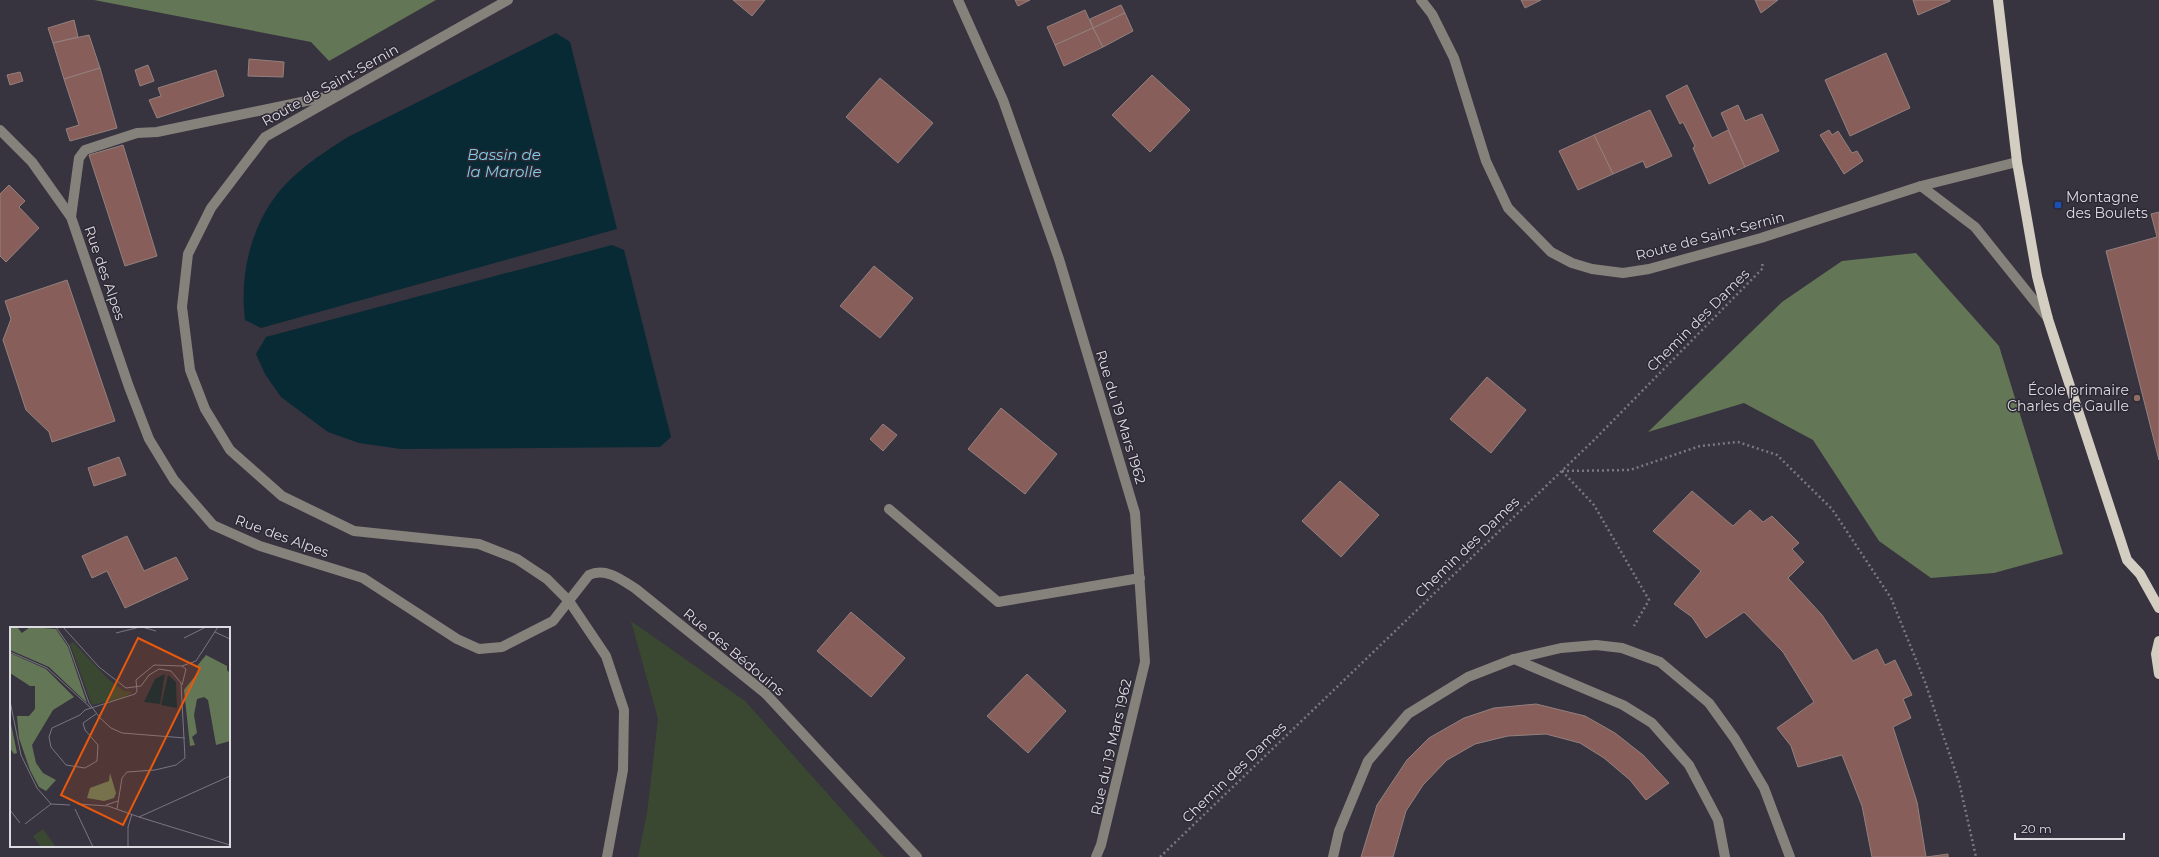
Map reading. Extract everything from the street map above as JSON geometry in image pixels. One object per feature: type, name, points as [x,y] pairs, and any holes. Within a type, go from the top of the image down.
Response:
[{"type":"main road","points":[[1998,0],[2017,162],[2037,276],[2048,319],[2127,560],[2140,574],[2159,608]]},
{"type":"main road","points":[[2159,641],[2156,654],[2159,674]]},
{"type":"street","name":"Route de Saint-Sernin","points":[[508,0],[265,136],[211,208],[188,254],[182,307],[190,370],[205,409],[230,450],[282,496],[354,531],[480,544],[518,559],[547,580],[569,601],[606,656],[624,710],[623,770],[613,832],[607,857]]},
{"type":"street","name":"Rue du 19 Mars 1962","points":[[958,0],[1003,100],[1059,259],[1135,513],[1146,662],[1102,845],[1096,857]]},
{"type":"street","name":"Route de Saint-Sernin","points":[[1421,0],[1432,14],[1454,58],[1486,161],[1508,208],[1550,252],[1579,265],[1623,273],[1649,269],[1761,238],[1921,186],[2017,162]]},
{"type":"street","points":[[72,217],[79,158],[85,150],[137,133],[157,132],[344,93]]},
{"type":"street","name":"Rue des Alpes","points":[[0,130],[32,162],[72,217],[129,387],[149,439],[174,480],[213,525],[260,546],[363,578],[457,639],[479,649],[502,647],[531,634],[553,621],[569,601]]},
{"type":"street","points":[[1921,186],[1975,226],[2048,319]]},
{"type":"street","points":[[889,509],[998,602],[1140,578]]},
{"type":"street","name":"Rue des Bédouins","points":[[569,601],[588,574],[596,571],[614,575],[636,589],[765,693],[917,857]]},
{"type":"street","points":[[1333,857],[1339,831],[1368,761],[1408,714],[1468,677],[1514,659],[1561,648],[1596,645],[1622,648],[1660,662],[1708,703],[1735,739],[1764,788],[1790,857]]},
{"type":"street","points":[[1514,659],[1623,705],[1652,723],[1689,764],[1718,820],[1725,857]]},
{"type":"path","name":"Chemin des Dames","points":[[1160,857],[1561,471],[1763,268],[1761,238]]},
{"type":"path","points":[[1561,471],[1630,470],[1700,446],[1738,442],[1777,455],[1832,509],[1891,598],[1925,682],[1958,782],[1976,857]]},
{"type":"path","points":[[1561,471],[1594,505],[1649,600],[1622,648]]},
{"type":"green space","points":[[94,0],[436,0],[329,61],[311,42]]},
{"type":"green space","points":[[1916,253],[1999,346],[2063,554],[1994,573],[1931,578],[1879,541],[1813,440],[1744,403],[1648,432],[1782,302],[1842,261]]},
{"type":"green space","points":[[631,621],[745,701],[884,857],[638,857],[647,813],[658,719]]},
{"type":"water","name":"Bassin de la Marolle","points":[[556,33],[570,42],[617,229],[261,328],[245,320],[244,284],[246,266],[256,231],[273,200],[298,172],[314,159],[348,137]]},
{"type":"water","points":[[612,245],[624,250],[671,437],[660,447],[401,449],[359,443],[328,432],[281,397],[265,374],[256,354],[266,337]]},
{"type":"building","points":[[733,0],[765,0],[752,16]]},
{"type":"building","points":[[1015,0],[1030,0],[1018,6]]},
{"type":"building","points":[[1521,0],[1541,0],[1525,8]]},
{"type":"building","points":[[1755,0],[1778,0],[1761,13]]},
{"type":"building","points":[[1913,0],[1950,0],[1950,1],[1918,15]]},
{"type":"building","points":[[1121,5],[1125,13],[1093,28],[1090,19]]},
{"type":"building","points":[[1085,10],[1093,28],[1055,45],[1047,27]]},
{"type":"building","points":[[1125,13],[1133,31],[1103,47],[1093,28]]},
{"type":"building","points":[[74,20],[78,37],[53,43],[48,28]]},
{"type":"building","points":[[1093,28],[1103,47],[1064,66],[1055,45]]},
{"type":"building","points":[[89,35],[100,68],[64,79],[53,43]]},
{"type":"building","points":[[1886,53],[1910,108],[1850,136],[1825,80]]},
{"type":"building","points":[[249,59],[284,62],[283,77],[248,76]]},
{"type":"building","points":[[148,65],[154,81],[140,86],[135,70]]},
{"type":"building","points":[[100,68],[117,128],[70,141],[66,129],[79,125],[64,79]]},
{"type":"building","points":[[216,70],[224,96],[157,118],[149,100],[161,96],[158,88]]},
{"type":"building","points":[[20,72],[23,81],[10,85],[7,75]]},
{"type":"building","points":[[1152,75],[1190,110],[1150,152],[1112,115]]},
{"type":"building","points":[[880,78],[933,123],[898,163],[846,117]]},
{"type":"building","points":[[1687,85],[1712,138],[1728,130],[1745,167],[1709,184],[1693,148],[1695,146],[1683,122],[1680,124],[1666,96]]},
{"type":"building","points":[[1738,105],[1745,121],[1762,114],[1779,151],[1745,167],[1721,113]]},
{"type":"building","points":[[1650,110],[1672,156],[1646,168],[1643,161],[1613,174],[1594,135]]},
{"type":"building","points":[[1829,130],[1832,135],[1838,131],[1852,153],[1857,151],[1863,161],[1844,174],[1820,135]]},
{"type":"building","points":[[1594,135],[1613,174],[1578,190],[1559,151]]},
{"type":"building","points":[[123,145],[157,256],[125,266],[89,155]]},
{"type":"building","points":[[9,185],[25,201],[19,207],[39,228],[6,262],[0,256],[0,194]]},
{"type":"building","points":[[2159,212],[2159,460],[2106,251],[2157,237],[2151,214]]},
{"type":"building","points":[[874,266],[913,298],[880,338],[840,306]]},
{"type":"building","points":[[67,280],[115,421],[52,442],[49,432],[26,410],[3,340],[11,319],[5,301]]},
{"type":"building","points":[[1487,377],[1526,410],[1491,453],[1450,419]]},
{"type":"building","points":[[1001,408],[1057,454],[1025,494],[968,449]]},
{"type":"building","points":[[883,424],[897,435],[883,451],[870,439]]},
{"type":"building","points":[[119,457],[126,475],[94,486],[88,468]]},
{"type":"building","points":[[1340,481],[1379,515],[1341,557],[1302,521]]},
{"type":"building","points":[[1692,491],[1733,526],[1750,510],[1763,522],[1772,516],[1799,543],[1792,549],[1804,562],[1788,578],[1822,615],[1853,661],[1877,649],[1885,665],[1895,660],[1912,695],[1903,699],[1911,718],[1893,727],[1917,802],[1926,857],[1872,857],[1862,806],[1842,755],[1798,767],[1791,746],[1777,728],[1814,702],[1783,652],[1744,612],[1706,638],[1692,617],[1674,604],[1701,571],[1653,531]]},
{"type":"building","points":[[127,536],[144,571],[176,557],[188,579],[125,608],[107,571],[92,578],[82,556]]},
{"type":"building","points":[[851,612],[905,658],[871,697],[817,651]]},
{"type":"building","points":[[1027,674],[1066,711],[1028,753],[987,716]]},
{"type":"building","points":[[1536,704],[1585,716],[1615,733],[1643,755],[1669,783],[1646,800],[1630,780],[1604,758],[1580,743],[1546,734],[1508,736],[1475,744],[1447,760],[1423,785],[1406,811],[1393,857],[1361,857],[1377,805],[1407,760],[1429,738],[1464,718],[1494,708]]},
{"type":"building","points":[[1948,854],[1948,857],[1926,857]]},
{"type":"place","name":"Montagne des Boulets","points":[[2058,205]]},
{"type":"place","name":"École primaire Charles de Gaulle","points":[[2137,398]]}]
